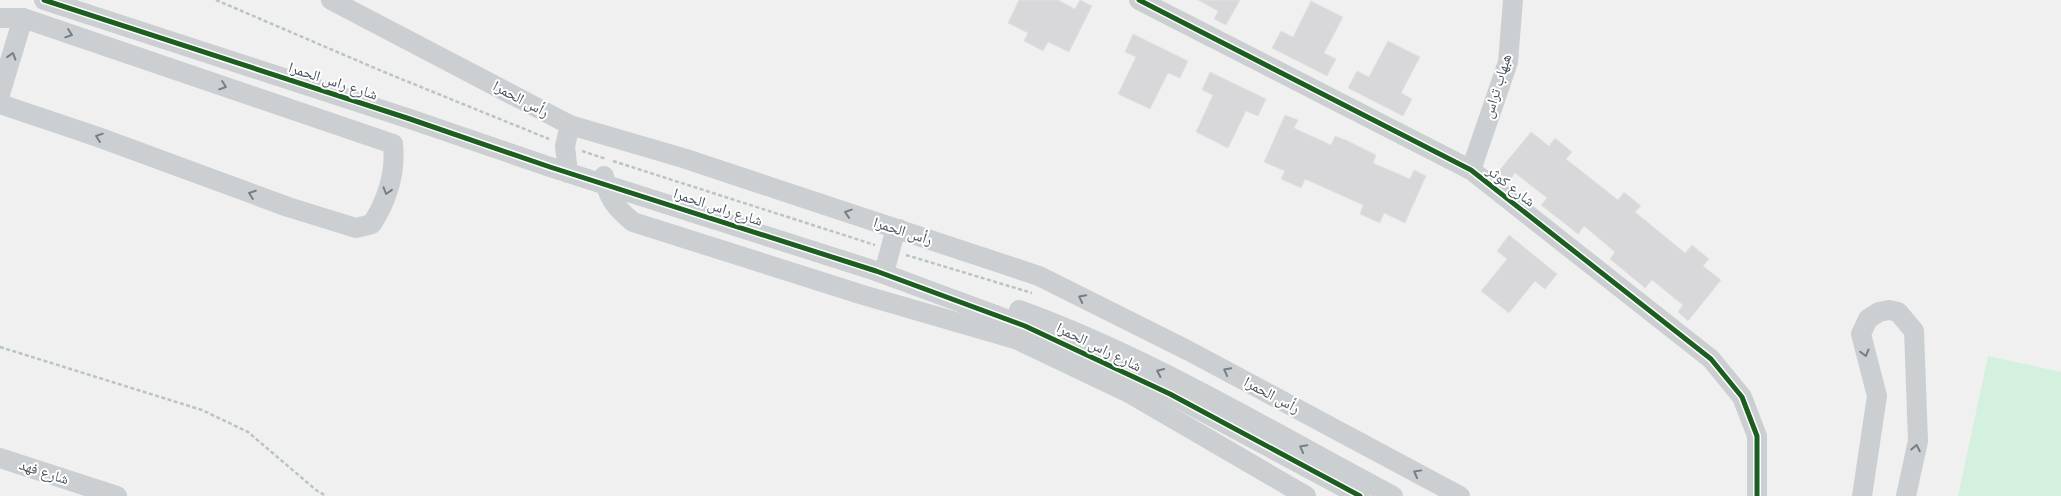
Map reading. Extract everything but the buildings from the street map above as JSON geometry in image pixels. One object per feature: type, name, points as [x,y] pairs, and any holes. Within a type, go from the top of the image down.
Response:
[{"type":"street","name":"شارع راس الحمرا","points":[[44,0],[413,114]]},
{"type":"street","name":"شارع راس الحمرا","points":[[83,0],[567,166],[885,269],[1025,326],[1049,321],[1174,379],[1335,474],[1393,496]]},
{"type":"street","name":"رأس الحمرا","points":[[332,0],[570,124],[682,158],[1039,276],[1189,351],[1460,496]]},
{"type":"street","name":"شارع كوثر","points":[[1139,0],[1438,151],[1471,170],[1711,359],[1742,396],[1757,436],[1757,496]]},
{"type":"street","name":"هبهاب تراس","points":[[1471,170],[1508,62],[1513,0]]},
{"type":"street","points":[[0,18],[23,18],[393,144]]},
{"type":"street","points":[[0,94],[23,18]]},
{"type":"street","points":[[0,104],[98,137],[288,207],[356,228],[372,224],[382,207],[394,168],[393,144],[404,133],[413,114]]},
{"type":"street","points":[[567,166],[565,146],[570,124]]},
{"type":"street","points":[[604,178],[616,208],[633,222],[863,295],[1025,326],[1131,394],[1306,496]]},
{"type":"street","points":[[885,269],[893,239],[899,230]]},
{"type":"street","points":[[1862,496],[1877,396],[1861,334],[1868,319],[1878,312],[1889,310],[1898,312],[1914,331],[1918,441],[1906,496]]},
{"type":"street","points":[[1335,474],[1352,437]]},
{"type":"street","name":"شارع فهد","points":[[0,458],[117,496]]},
{"type":"street","name":"شارع راس الحمرا","points":[[1335,474],[1360,496]]},
{"type":"path","points":[[0,347],[202,410],[248,432],[316,490],[326,496]]},
{"type":"green space","points":[[1988,356],[2061,372],[2061,496],[1958,496]]},
{"type":"cycle path","points":[[44,0],[410,119],[550,167],[876,271],[1025,326],[1170,394],[1360,496]]},
{"type":"cycle path","points":[[1139,0],[1471,170],[1711,359],[1742,397],[1757,436],[1757,496]]}]
